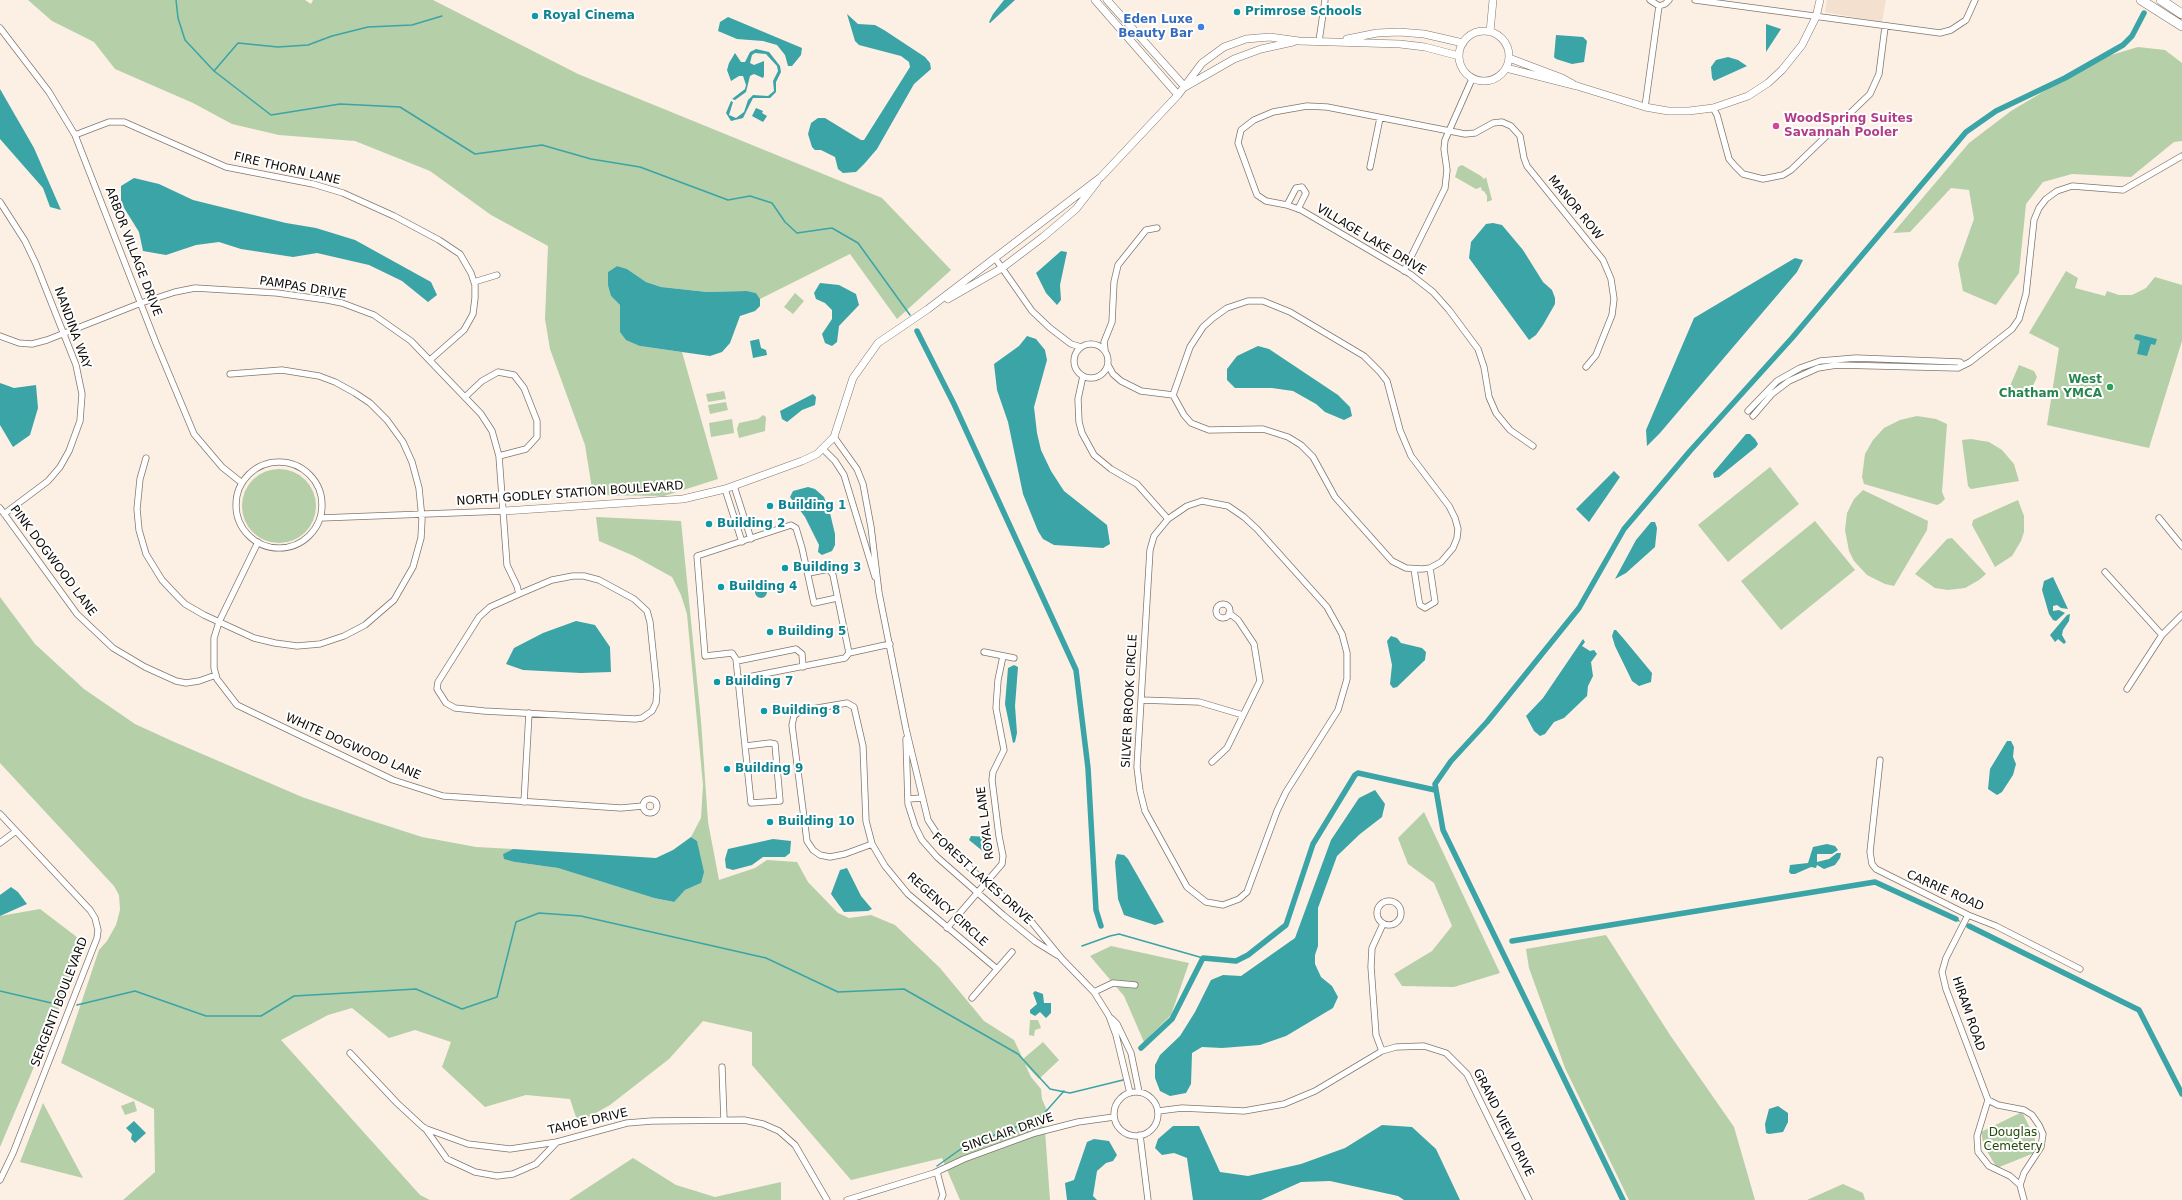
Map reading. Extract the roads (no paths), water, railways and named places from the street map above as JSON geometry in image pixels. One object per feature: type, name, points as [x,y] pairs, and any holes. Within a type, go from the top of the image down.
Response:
[{"type":"main road","points":[[2141,0],[2182,26]]},
{"type":"main road","points":[[2161,0],[2182,14]]},
{"type":"street","points":[[1095,0],[1178,95]]},
{"type":"street","points":[[1107,0],[1185,88]]},
{"type":"street","points":[[1319,41],[1325,0]]},
{"type":"street","points":[[1490,32],[1493,0]]},
{"type":"street","points":[[1650,0],[1659,6]]},
{"type":"street","points":[[1659,6],[1665,4],[1669,0]]},
{"type":"street","points":[[1695,0],[1885,27],[1940,33],[1951,30],[1966,20],[1975,0]]},
{"type":"street","points":[[1506,68],[1577,86],[1645,107],[1668,111],[1689,111],[1713,108],[1748,96],[1768,83],[1800,50],[1816,16],[1820,0]]},
{"type":"street","points":[[1645,107],[1659,6]]},
{"type":"street","points":[[1713,108],[1717,115],[1730,159],[1734,166],[1744,174],[1763,179],[1783,175],[1791,170],[1870,94],[1879,74],[1885,27]]},
{"type":"street","name":"ARBOR VILLAGE DRIVE","points":[[0,28],[50,92],[75,135],[194,434],[222,467],[242,483]]},
{"type":"street","name":"NORTH GODLEY STATION BOULEVARD","points":[[1338,41],[1377,33],[1399,32],[1424,34],[1463,43]]},
{"type":"street","points":[[1490,32],[1504,42],[1509,58],[1506,68],[1497,78],[1485,82],[1472,79],[1462,69],[1459,56],[1463,43],[1475,33],[1490,32]]},
{"type":"street","name":"NORTH GODLEY STATION BOULEVARD","points":[[1185,88],[1192,75],[1202,63],[1212,55],[1235,42],[1258,37],[1299,41],[1338,41],[1425,47],[1459,56]]},
{"type":"street","name":"NORTH GODLEY STATION BOULEVARD","points":[[320,518],[504,511],[683,499],[725,489],[802,461],[823,449],[834,437],[853,378],[859,367],[878,343],[928,309],[1100,177],[1185,88],[1234,59],[1260,49],[1299,41]]},
{"type":"street","points":[[1509,58],[1562,78],[1577,86]]},
{"type":"street","points":[[1404,271],[1445,188],[1447,170],[1444,147],[1448,131],[1472,79]]},
{"type":"street","name":"VILLAGE LAKE DRIVE","points":[[1448,131],[1327,107],[1302,106],[1272,112],[1244,126],[1239,133],[1238,143],[1254,191],[1264,200],[1288,205],[1298,209],[1404,271],[1438,296],[1472,339],[1482,360],[1488,394],[1494,410],[1507,427],[1533,446]]},
{"type":"street","points":[[1370,167],[1380,118]]},
{"type":"street","name":"FIRE THORN LANE","points":[[75,135],[109,122],[124,122],[212,162],[234,169],[313,184],[343,193],[394,216],[440,240],[460,254],[474,282],[475,298],[473,314],[464,330],[430,360]]},
{"type":"street","name":"MANOR ROW","points":[[1448,131],[1472,134],[1488,124],[1500,122],[1509,124],[1515,129],[1522,139],[1524,158],[1528,166],[1604,263],[1613,285],[1613,312],[1600,346],[1594,358],[1586,367]]},
{"type":"street","points":[[1750,414],[1777,381],[1800,368],[1820,361],[1856,358],[1960,362],[1963,365],[2012,330],[2019,319],[2026,294],[2034,220],[2046,199],[2057,191],[2072,186],[2123,190],[2182,156]]},
{"type":"street","name":"NORTH GODLEY STATION BOULEVARD","points":[[928,309],[1002,268],[1044,237],[1076,209],[1091,192],[1100,177]]},
{"type":"street","name":"VILLAGE LAKE DRIVE","points":[[1288,205],[1296,188],[1302,187],[1306,193],[1298,209]]},
{"type":"street","name":"NANDINA WAY","points":[[0,202],[26,243],[76,365],[81,392],[80,421],[69,452],[51,477],[28,498],[4,514]]},
{"type":"street","points":[[1157,228],[1146,230],[1118,265],[1114,282],[1112,322],[1104,342],[1105,350],[1108,355],[1108,365],[1113,374],[1141,391],[1173,395]]},
{"type":"street","points":[[995,258],[1032,311],[1050,328],[1071,344],[1081,347],[1104,342]]},
{"type":"street","points":[[474,282],[497,275]]},
{"type":"street","name":"PAMPAS DRIVE","points":[[0,336],[19,343],[32,344],[64,334],[141,303],[182,290],[204,287],[277,293],[342,303],[374,315],[390,324],[411,340],[481,414],[488,426],[496,442],[499,456],[507,565],[517,586],[519,594]]},
{"type":"street","points":[[1248,301],[1263,301],[1290,312],[1364,356],[1386,381],[1400,430],[1411,456],[1449,506],[1455,518],[1458,529],[1453,548],[1441,562],[1430,568],[1414,569],[1401,567],[1392,561],[1351,517],[1335,497],[1313,457],[1301,445],[1288,437],[1263,429],[1209,430],[1191,423],[1184,415],[1173,395],[1190,347],[1204,326],[1227,308],[1248,301]]},
{"type":"street","points":[[1071,344],[1076,354]]},
{"type":"street","points":[[1095,344],[1105,350]]},
{"type":"street","points":[[1081,347],[1076,354],[1075,366],[1085,377],[1096,378],[1102,374],[1108,365]]},
{"type":"street","points":[[146,458],[140,479],[137,509],[139,530],[146,554],[162,580],[184,604],[254,638],[278,644],[297,646],[320,644],[346,635],[365,625],[381,613],[394,600],[405,584],[413,567],[421,538],[422,515],[419,488],[412,462],[403,442],[388,421],[370,403],[336,382],[305,373],[282,370],[230,374]]},
{"type":"street","points":[[465,397],[482,381],[498,372],[514,376],[524,388],[537,421],[537,437],[526,449],[499,456]]},
{"type":"street","points":[[1102,374],[1113,374]]},
{"type":"street","points":[[1085,377],[1082,382],[1078,398],[1079,422],[1082,433],[1094,455],[1111,470],[1137,484],[1168,519]]},
{"type":"street","name":"FOREST LAKES DRIVE","points":[[834,437],[857,469],[863,484],[872,527],[879,593]]},
{"type":"street","name":"FOREST LAKES DRIVE","points":[[823,449],[835,461],[844,475],[879,593],[906,729],[917,771],[921,798],[928,820],[938,837],[986,883],[1025,914],[1062,959],[1094,992],[1109,1016],[1116,1035],[1130,1092]]},
{"type":"street","points":[[277,462],[293,464],[306,471],[316,483],[322,502],[320,518],[312,533],[303,541],[292,546],[269,547],[250,536],[239,519],[236,506],[238,493],[242,483],[250,473],[260,466],[277,462]]},
{"type":"street","points":[[734,486],[751,538]]},
{"type":"street","points":[[725,489],[742,542]]},
{"type":"street","name":"SILVER BROOK CIRCLE","points":[[1202,501],[1228,506],[1239,513],[1256,529],[1327,608],[1342,634],[1347,653],[1347,680],[1338,710],[1286,792],[1277,811],[1247,892],[1230,904],[1215,905],[1206,902],[1187,887],[1145,811],[1140,791],[1137,767],[1148,559],[1154,536],[1168,519],[1187,506],[1202,501]]},
{"type":"street","name":"PINK DOGWOOD LANE","points":[[0,508],[77,614],[113,648],[145,667],[176,681],[200,681],[216,675]]},
{"type":"street","points":[[2159,518],[2182,546]]},
{"type":"street","points":[[746,746],[770,743],[775,744],[780,801],[751,803],[737,662],[732,653],[705,656],[695,560],[697,556],[791,525],[796,528],[809,573],[814,603],[838,598]]},
{"type":"street","name":"WHITE DOGWOOD LANE","points":[[258,542],[219,622],[214,638],[217,679],[237,705],[393,780],[444,796],[621,808],[643,806]]},
{"type":"street","points":[[1414,569],[1420,605],[1425,608],[1435,602],[1430,568]]},
{"type":"street","points":[[809,573],[829,569],[833,575],[849,653]]},
{"type":"street","points":[[2104,572],[2162,635]]},
{"type":"street","points":[[584,576],[599,580],[634,599],[646,610],[650,622],[657,690],[656,703],[652,711],[642,718],[455,708],[446,703],[438,689],[438,682],[447,663],[479,617],[490,607],[519,594],[552,580],[584,576]]},
{"type":"street","points":[[1212,762],[1227,748],[1260,681],[1254,644],[1238,620],[1229,613]]},
{"type":"street","points":[[2127,689],[2162,635],[2182,615]]},
{"type":"street","points":[[738,678],[845,658],[849,653],[890,644]]},
{"type":"street","points":[[737,662],[796,649],[802,654],[803,667]]},
{"type":"street","points":[[984,652],[1014,658]]},
{"type":"street","name":"ROYAL LANE","points":[[947,928],[1002,864],[1003,856],[992,780],[993,772],[1004,750],[996,708],[998,680],[1003,656]]},
{"type":"street","points":[[1141,700],[1199,702],[1243,715]]},
{"type":"street","name":"REGENCY CIRCLE","points":[[872,844],[845,854],[830,857],[820,855],[813,850],[807,841],[792,725],[794,716],[800,711],[847,703],[854,707],[863,746],[866,821],[872,844],[885,866],[908,894],[997,969]]},
{"type":"street","points":[[524,802],[529,713]]},
{"type":"street","name":"FOREST LAKES DRIVE","points":[[906,729],[908,800],[915,826],[922,840],[937,857],[978,893],[1036,942],[1062,959]]},
{"type":"street","name":"CARRIE ROAD","points":[[1880,760],[1870,852],[1872,864],[1883,875],[1968,915],[1996,926],[2080,969]]},
{"type":"street","points":[[908,800],[921,798]]},
{"type":"street","name":"SERGENTI BOULEVARD","points":[[0,814],[90,910],[96,918],[98,930],[97,938],[13,1153],[0,1180]]},
{"type":"street","points":[[0,844],[16,831]]},
{"type":"street","points":[[1385,902],[1392,902],[1400,909],[1400,919],[1392,925],[1383,924],[1378,918],[1379,907],[1385,902]]},
{"type":"street","name":"HIRAM ROAD","points":[[1968,915],[1946,958],[1942,972],[1946,989],[1988,1100]]},
{"type":"street","points":[[1382,1051],[1376,1036],[1371,967],[1372,948],[1383,924]]},
{"type":"street","points":[[972,998],[1012,952]]},
{"type":"street","points":[[1094,992],[1112,983],[1135,985]]},
{"type":"street","name":"FOREST LAKES DRIVE","points":[[1109,1016],[1117,1024],[1131,1053],[1138,1092]]},
{"type":"street","name":"GRAND VIEW DRIVE","points":[[1158,1111],[1182,1108],[1244,1111],[1284,1104],[1315,1091],[1382,1051],[1396,1047],[1424,1046],[1446,1053],[1459,1064],[1475,1088],[1529,1200]]},
{"type":"street","name":"TAHOE DRIVE","points":[[350,1053],[397,1103],[424,1128],[468,1144],[510,1149],[557,1142],[626,1124],[724,1120],[744,1120],[763,1124],[779,1132],[795,1145],[827,1200]]},
{"type":"street","points":[[722,1067],[724,1120]]},
{"type":"street","points":[[1130,1092],[1138,1092],[1152,1098],[1158,1111],[1158,1118],[1152,1129],[1140,1135],[1126,1133],[1116,1123],[1114,1117],[1114,1110],[1120,1099],[1130,1092]]},
{"type":"street","points":[[2020,1185],[2024,1173],[2041,1147],[2042,1134],[2040,1125],[2032,1115],[2024,1110],[1998,1105],[1988,1100],[1977,1136],[1978,1152],[1989,1166],[2010,1176],[2020,1185],[2024,1200]]},
{"type":"street","name":"SINCLAIR DRIVE","points":[[936,1172],[964,1159],[1034,1133],[1078,1122],[1114,1117]]},
{"type":"street","points":[[424,1128],[447,1159],[475,1172],[497,1176],[513,1174],[536,1164],[557,1142]]},
{"type":"street","points":[[1140,1135],[1148,1200]]},
{"type":"street","points":[[846,1200],[936,1172],[942,1195],[941,1200]]},
{"type":"water","points":[[1004,0],[1015,0],[990,23],[989,22],[993,14]]},
{"type":"water","points":[[847,14],[858,24],[875,25],[884,30],[925,57],[930,63],[931,69],[914,84],[877,149],[856,172],[843,173],[838,169],[835,157],[821,150],[815,150],[812,147],[808,134],[811,123],[818,118],[825,118],[861,140],[864,140],[910,67],[909,62],[901,56],[859,45],[855,41]]},
{"type":"water","points":[[728,17],[802,48],[801,55],[792,66],[788,66],[785,55],[777,45],[763,41],[737,39],[718,31],[720,22]]},
{"type":"water","points":[[1766,24],[1781,29],[1766,52]]},
{"type":"water","points":[[1556,35],[1583,37],[1587,41],[1584,62],[1572,64],[1556,59],[1554,57]]},
{"type":"water","points":[[756,49],[769,52],[780,66],[781,72],[776,82],[776,92],[770,98],[753,98],[743,118],[731,121],[726,113],[731,101],[733,102],[729,115],[736,118],[744,112],[748,100],[753,95],[768,96],[774,91],[773,81],[778,71],[777,66],[766,54],[755,53],[752,55],[750,63],[754,65],[764,61],[763,78],[754,74],[750,76],[746,92],[735,100],[732,99],[745,89],[746,85],[743,76],[739,76],[731,81],[727,70],[729,63],[735,53],[741,62],[745,62],[750,52]]},
{"type":"water","points":[[1728,57],[1738,60],[1747,66],[1714,81],[1712,78],[1711,67],[1716,60]]},
{"type":"water","points":[[0,89],[34,148],[61,210],[50,207],[43,188],[0,139]]},
{"type":"water","points":[[756,108],[763,111],[762,113],[767,116],[763,122],[752,116]]},
{"type":"water","points":[[134,178],[159,184],[193,200],[286,223],[316,228],[355,240],[431,282],[437,295],[428,302],[402,281],[369,265],[317,253],[293,257],[241,249],[219,242],[196,245],[166,255],[143,251],[139,232],[121,203],[121,186]]},
{"type":"water","points":[[1493,223],[1502,225],[1523,250],[1543,282],[1552,290],[1555,298],[1555,304],[1543,325],[1536,335],[1529,340],[1469,258],[1471,242],[1486,224]]},
{"type":"water","points":[[1061,251],[1067,252],[1060,285],[1061,300],[1057,305],[1046,293],[1036,273]]},
{"type":"water","points":[[1795,258],[1803,260],[1797,272],[1660,433],[1647,446],[1646,430],[1694,318]]},
{"type":"water","points":[[617,266],[627,269],[646,282],[661,287],[707,292],[747,291],[756,293],[760,299],[760,306],[755,311],[740,316],[730,343],[722,352],[710,356],[640,346],[626,340],[620,332],[620,305],[611,296],[608,285],[608,272]]},
{"type":"water","points":[[820,283],[839,285],[856,294],[859,305],[839,326],[837,342],[832,346],[825,343],[822,334],[832,319],[832,310],[825,303],[816,299],[814,293]]},
{"type":"water","points":[[2137,334],[2157,339],[2155,345],[2151,344],[2147,356],[2137,354],[2140,341],[2134,339],[2135,335]]},
{"type":"water","points":[[1027,336],[1036,339],[1045,350],[1047,360],[1034,407],[1037,433],[1041,450],[1051,471],[1064,491],[1107,525],[1110,544],[1103,548],[1054,545],[1043,539],[1038,531],[1023,494],[1008,422],[997,390],[994,364],[1019,346]]},
{"type":"water","points":[[759,339],[761,348],[766,350],[767,355],[753,358],[750,341]]},
{"type":"water","points":[[1258,346],[1269,349],[1338,395],[1350,407],[1352,416],[1344,420],[1325,412],[1316,404],[1293,391],[1272,388],[1235,388],[1227,380],[1227,369],[1237,356]]},
{"type":"water","points":[[0,383],[14,388],[36,385],[38,408],[30,435],[13,447],[0,425]]},
{"type":"water","points":[[813,394],[816,397],[815,405],[802,410],[787,422],[782,419],[780,411]]},
{"type":"water","points":[[1746,434],[1750,434],[1755,439],[1758,444],[1756,447],[1719,477],[1714,478],[1713,473]]},
{"type":"water","points":[[1614,471],[1620,477],[1589,522],[1576,509]]},
{"type":"water","points":[[808,487],[815,489],[824,497],[835,534],[835,545],[832,551],[822,555],[818,552],[819,545],[805,517],[790,497],[793,491]]},
{"type":"water","points":[[1651,522],[1655,522],[1657,528],[1655,547],[1626,573],[1615,579],[1636,540]]},
{"type":"water","points":[[2053,577],[2068,609],[2061,608],[2057,605],[2053,606],[2053,611],[2059,610],[2065,613],[2056,621],[2053,620],[2049,614],[2042,590],[2044,581]]},
{"type":"water","points":[[759,586],[763,586],[767,592],[763,598],[759,598],[755,594],[755,590]]},
{"type":"water","points":[[2070,614],[2069,621],[2063,630],[2062,635],[2066,642],[2064,644],[2058,639],[2055,642],[2050,635],[2067,615]]},
{"type":"water","points":[[576,621],[595,625],[610,647],[611,672],[581,673],[523,670],[506,664],[514,648],[543,633]]},
{"type":"water","points":[[1614,630],[1616,630],[1652,673],[1651,682],[1639,686],[1632,681],[1615,646],[1612,636]]},
{"type":"water","points":[[1391,636],[1397,638],[1401,643],[1422,648],[1426,652],[1425,660],[1397,687],[1393,688],[1390,684],[1392,665],[1387,641]]},
{"type":"water","points":[[1583,639],[1585,642],[1582,646],[1590,651],[1594,650],[1597,654],[1591,662],[1593,676],[1588,686],[1587,696],[1564,718],[1554,722],[1545,734],[1540,736],[1534,731],[1526,716],[1543,698]]},
{"type":"water","points":[[1014,665],[1018,667],[1015,706],[1017,733],[1015,742],[1013,743],[1005,704],[1008,668]]},
{"type":"water","points":[[2007,741],[2011,741],[2014,747],[2013,757],[2016,764],[2013,775],[2002,792],[1997,795],[1988,789],[1990,769]]},
{"type":"water","points":[[1375,790],[1385,804],[1382,817],[1360,834],[1337,856],[1318,908],[1318,946],[1315,955],[1315,964],[1321,977],[1332,986],[1338,997],[1333,1008],[1286,1036],[1260,1045],[1222,1048],[1202,1047],[1192,1053],[1191,1084],[1186,1093],[1170,1096],[1160,1091],[1155,1078],[1155,1065],[1160,1055],[1180,1036],[1195,1012],[1211,980],[1223,975],[1241,976],[1295,938],[1331,840],[1359,798]]},
{"type":"water","points":[[971,836],[987,837],[992,849],[991,854],[985,853],[969,840]]},
{"type":"water","points":[[691,837],[697,841],[704,872],[701,883],[685,890],[674,902],[654,898],[558,868],[504,859],[503,854],[513,849],[656,858],[673,850]]},
{"type":"water","points":[[773,839],[791,841],[790,853],[785,857],[763,857],[752,865],[733,870],[726,868],[725,859],[728,849]]},
{"type":"water","points":[[1827,844],[1835,846],[1838,850],[1832,854],[1817,854],[1817,862],[1829,859],[1837,853],[1841,853],[1840,858],[1835,865],[1824,869],[1817,865],[1816,868],[1811,867],[1795,874],[1791,874],[1789,872],[1790,865],[1808,863],[1813,847]]},
{"type":"water","points":[[1117,854],[1124,855],[1128,859],[1164,922],[1155,925],[1124,915],[1118,899],[1115,862]]},
{"type":"water","points":[[847,868],[861,896],[872,909],[868,911],[844,912],[831,894],[840,870]]},
{"type":"water","points":[[11,887],[18,892],[27,904],[0,916],[0,895]]},
{"type":"water","points":[[1035,991],[1043,994],[1044,1003],[1051,1003],[1051,1013],[1046,1018],[1040,1012],[1035,1016],[1030,1013],[1030,1010],[1037,1004],[1033,993]]},
{"type":"water","points":[[1778,1106],[1788,1113],[1788,1122],[1783,1132],[1766,1133],[1765,1124],[1769,1109]]},
{"type":"water","points":[[134,1121],[146,1133],[135,1143],[131,1139],[132,1134],[126,1128]]},
{"type":"water","points":[[1382,1125],[1412,1127],[1436,1149],[1460,1200],[1404,1200],[1398,1196],[1330,1181],[1301,1182],[1261,1200],[1193,1200],[1187,1158],[1174,1153],[1162,1155],[1155,1148],[1158,1139],[1173,1126],[1199,1126],[1220,1172],[1248,1176],[1301,1164],[1345,1148]]},
{"type":"water","points":[[1094,1139],[1109,1141],[1117,1155],[1113,1161],[1106,1163],[1097,1171],[1093,1196],[1097,1200],[1067,1200],[1065,1183],[1074,1180],[1087,1142]]},
{"type":"waterway","points":[[176,0],[178,18],[185,40],[214,71]]},
{"type":"waterway","points":[[1623,1200],[1443,830],[1435,784],[1451,761],[1487,722],[1579,608],[1624,529],[1690,451],[1792,338],[1966,132],[1996,111],[2065,78],[2123,45],[2132,36],[2144,13]]},
{"type":"waterway","points":[[442,16],[412,25],[368,27],[332,36],[308,45],[278,47],[238,43],[214,71],[271,115],[340,104],[400,107],[475,154],[542,145],[591,159],[640,167],[728,200],[750,196],[772,203],[785,222],[797,233],[832,228],[858,243],[910,315]]},
{"type":"waterway","points":[[917,331],[954,404],[1076,670],[1088,768],[1096,910],[1101,926]]},
{"type":"waterway","points":[[1141,1048],[1172,1019],[1203,958],[1236,961],[1248,955],[1286,925],[1313,844],[1355,775],[1358,773],[1435,790]]},
{"type":"waterway","points":[[1512,941],[1875,882],[1956,919]]},
{"type":"waterway","points":[[77,1005],[135,991],[206,1016],[261,1016],[294,996],[416,989],[462,1009],[497,997],[516,922],[539,913],[581,916],[766,958],[838,992],[904,989],[1018,1054],[1050,1089],[1070,1093],[1123,1080]]},
{"type":"waterway","points":[[1969,926],[2139,1010],[2182,1094]]},
{"type":"waterway","points":[[1082,946],[1119,934],[1203,958]]},
{"type":"waterway","points":[[0,991],[60,1005]]},
{"type":"waterway","points":[[937,1166],[965,1146],[1040,1118],[1064,1091]]},
{"type":"place","name":"Primrose Schools","points":[[1237,12]]},
{"type":"place","name":"Royal Cinema","points":[[535,16]]},
{"type":"place","name":"Eden Luxe Beauty Bar","points":[[1201,27]]},
{"type":"place","name":"WoodSpring Suites Savannah Pooler","points":[[1776,126]]},
{"type":"place","name":"West Chatham YMCA","points":[[2110,387]]},
{"type":"place","name":"Building 1","points":[[770,506]]},
{"type":"place","name":"Building 2","points":[[709,524]]},
{"type":"place","name":"Building 3","points":[[785,568]]},
{"type":"place","name":"Building 4","points":[[721,587]]},
{"type":"place","name":"Building 5","points":[[770,632]]},
{"type":"place","name":"Building 7","points":[[717,682]]},
{"type":"place","name":"Building 8","points":[[764,711]]},
{"type":"place","name":"Building 9","points":[[727,769]]},
{"type":"place","name":"Building 10","points":[[770,822]]},
{"type":"park label","name":"Douglas Cemetery","points":[[2013,1140]]}]
